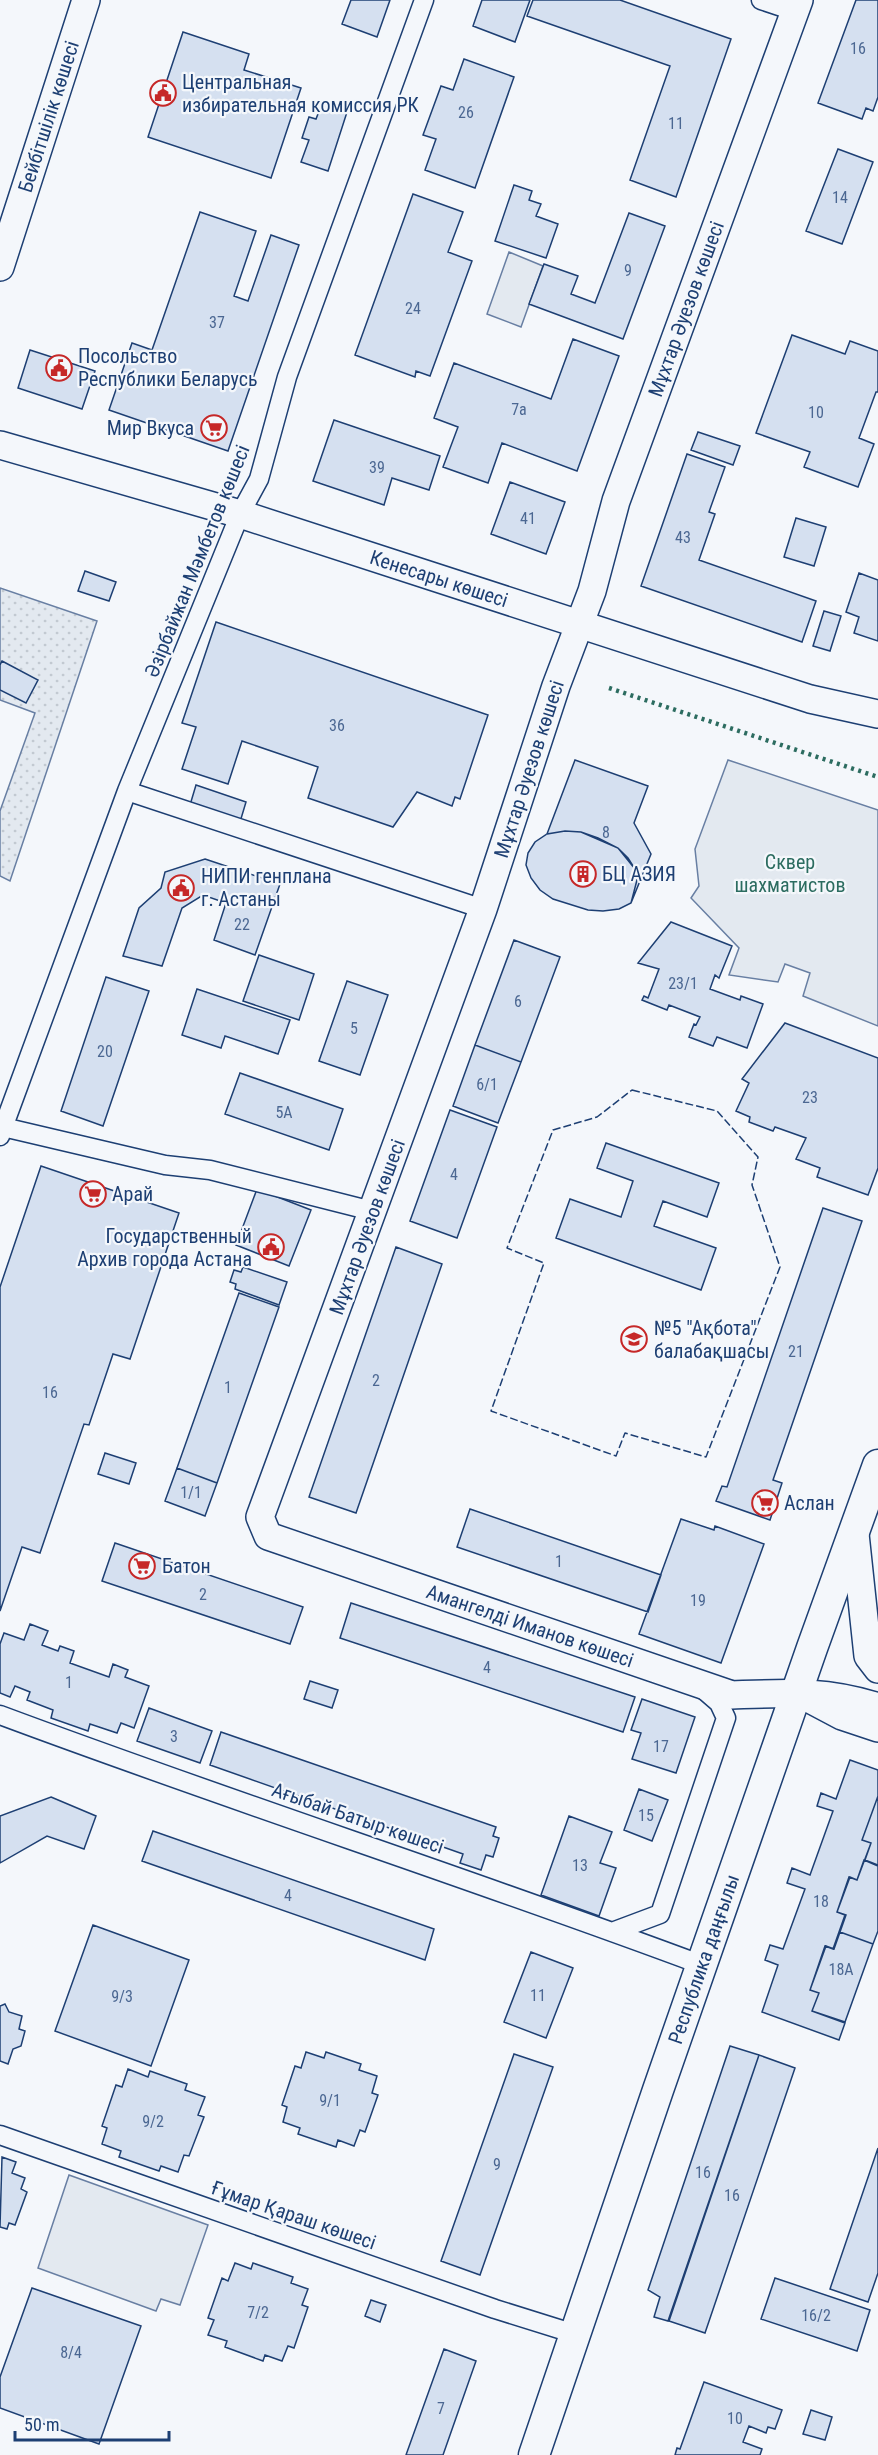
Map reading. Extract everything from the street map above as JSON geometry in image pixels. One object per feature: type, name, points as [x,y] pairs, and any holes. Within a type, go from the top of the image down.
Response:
[{"type":"main road","name":"Республика даңғылы","points":[[534,2455],[700,1971],[878,1465]]},
{"type":"street","name":"Бейбітшілік көшесі","points":[[0,267],[86,0]]},
{"type":"street","name":"Әзірбайжан Мәмбетов көшесі","points":[[2,1132],[6,1101],[127,791],[240,514],[259,479],[287,377],[424,0]]},
{"type":"street","points":[[761,0],[796,6]]},
{"type":"street","name":"Мұхтар Әуезов көшесі","points":[[268,1536],[260,1517],[483,909],[556,686],[592,591],[616,501],[796,6]]},
{"type":"street","name":"Кенесары көшесі","points":[[0,445],[240,514],[810,699],[878,714]]},
{"type":"street","points":[[127,791],[483,909]]},
{"type":"street","points":[[2,1132],[165,1166],[210,1170],[372,1211]]},
{"type":"street","points":[[855,1534],[868,1656],[878,1669]]},
{"type":"street","name":"Амангелді Иманов көшесі","points":[[268,1536],[732,1695],[797,1692],[848,1697],[878,1707]]},
{"type":"street","points":[[612,1932],[660,1914],[726,1718],[720,1703],[712,1695],[684,1679]]},
{"type":"street","points":[[797,1692],[842,1716],[878,1728]]},
{"type":"street","name":"Ағыбай Батыр көшесі","points":[[0,1716],[137,1767],[483,1884],[612,1932],[700,1971]]},
{"type":"street","name":"Ғұмар Қараш көшесі","points":[[0,2135],[495,2309],[575,2334]]},
{"type":"green space","points":[[509,252],[543,266],[521,327],[487,314]]},
{"type":"green space","points":[[0,588],[97,621],[10,881],[0,876],[0,811],[35,713],[0,700]]},
{"type":"green space","name":"Сквер шахматистов","points":[[728,760],[878,810],[878,1026],[803,996],[810,973],[785,964],[778,982],[729,975],[739,948],[691,898],[699,886],[695,849]]},
{"type":"green space","points":[[69,2175],[208,2225],[180,2305],[161,2299],[156,2311],[38,2268]]},
{"type":"building","points":[[351,0],[390,0],[377,37],[342,24]]},
{"type":"building","points":[[482,0],[530,0],[515,42],[473,26]]},
{"type":"building","points":[[533,0],[620,0],[731,39],[676,197],[630,180],[670,66],[527,16]]},
{"type":"building","points":[[856,0],[878,0],[878,97],[873,111],[866,108],[862,119],[818,103]]},
{"type":"building","points":[[183,32],[249,54],[244,70],[301,88],[271,178],[148,137]]},
{"type":"building","points":[[464,59],[514,77],[475,188],[425,170],[436,139],[423,135],[441,86],[453,90]]},
{"type":"building","points":[[323,101],[348,109],[328,171],[301,162],[309,140],[302,138],[309,117],[316,119]]},
{"type":"building","points":[[838,149],[873,162],[842,244],[806,231]]},
{"type":"building","points":[[514,185],[532,191],[529,200],[541,204],[536,216],[558,224],[546,258],[495,241]]},
{"type":"building","points":[[413,194],[463,212],[448,252],[472,261],[430,376],[416,371],[415,377],[355,355]]},
{"type":"building","points":[[200,212],[256,231],[234,296],[248,301],[271,235],[299,245],[228,451],[109,410],[132,343],[152,350]]},
{"type":"building","points":[[629,213],[665,226],[623,339],[529,304],[544,264],[578,276],[571,294],[595,303]]},
{"type":"building","points":[[792,335],[845,354],[850,341],[878,351],[878,392],[876,392],[859,438],[874,444],[858,487],[804,467],[810,452],[756,433]]},
{"type":"building","points":[[573,339],[619,356],[577,471],[502,443],[488,483],[443,467],[458,427],[434,418],[454,363],[551,399]]},
{"type":"building","points":[[30,350],[95,371],[82,409],[18,388]]},
{"type":"building","points":[[334,420],[440,456],[429,490],[392,478],[384,505],[313,481]]},
{"type":"building","points":[[698,432],[740,446],[733,465],[691,450]]},
{"type":"building","points":[[687,454],[725,467],[709,512],[715,514],[699,560],[816,601],[802,642],[641,586]]},
{"type":"building","points":[[510,482],[565,502],[546,554],[491,534]]},
{"type":"building","points":[[796,518],[826,527],[814,566],[784,557]]},
{"type":"building","points":[[85,571],[116,582],[109,601],[78,591]]},
{"type":"building","points":[[859,573],[878,580],[878,641],[854,633],[859,617],[846,612]]},
{"type":"building","points":[[824,611],[841,616],[830,651],[813,646]]},
{"type":"building","points":[[216,622],[488,715],[460,799],[455,797],[452,806],[417,792],[393,827],[308,798],[318,767],[242,741],[228,784],[182,769],[196,727],[182,723]]},
{"type":"building","points":[[2,661],[38,680],[26,703],[0,690]]},
{"type":"building","points":[[575,760],[648,786],[634,823],[651,854],[631,903],[637,880],[635,869],[618,848],[581,832],[565,831],[547,834]]},
{"type":"building","points":[[196,785],[246,802],[240,822],[190,805]]},
{"type":"building","name":"БЦ АЗИЯ","points":[[565,831],[581,832],[598,838],[618,848],[628,858],[635,869],[637,880],[631,903],[619,909],[588,910],[553,899],[540,890],[531,878],[526,865],[528,853],[535,842],[547,834]]},
{"type":"building","points":[[205,859],[280,884],[255,955],[214,940],[226,903],[203,895],[182,908],[162,966],[123,956],[139,908],[161,888],[165,872]]},
{"type":"building","points":[[671,922],[732,946],[719,978],[715,975],[710,989],[740,1000],[741,996],[763,1004],[747,1048],[717,1037],[713,1046],[689,1037],[694,1024],[696,1025],[700,1017],[669,1005],[667,1010],[642,1000],[644,996],[648,998],[659,969],[638,963]]},
{"type":"building","points":[[514,940],[560,957],[521,1062],[475,1045]]},
{"type":"building","points":[[259,955],[314,974],[299,1020],[243,1001]]},
{"type":"building","points":[[106,977],[149,991],[103,1126],[61,1111]]},
{"type":"building","points":[[347,981],[388,995],[360,1075],[319,1061]]},
{"type":"building","points":[[197,989],[290,1020],[278,1054],[225,1036],[221,1048],[182,1035]]},
{"type":"building","points":[[785,1023],[878,1058],[878,1168],[868,1195],[817,1177],[820,1168],[796,1159],[806,1138],[775,1127],[773,1131],[749,1122],[750,1117],[736,1111],[749,1083],[742,1079]]},
{"type":"building","points":[[475,1045],[521,1062],[498,1123],[453,1106]]},
{"type":"building","points":[[240,1073],[343,1109],[329,1150],[225,1114]]},
{"type":"building","points":[[450,1110],[497,1127],[457,1238],[410,1221]]},
{"type":"building","points":[[606,1143],[719,1183],[707,1217],[663,1201],[654,1226],[716,1248],[701,1290],[556,1238],[570,1199],[621,1217],[633,1181],[597,1168]]},
{"type":"building","points":[[41,1166],[179,1213],[130,1359],[113,1354],[89,1425],[84,1424],[40,1553],[22,1547],[0,1611],[0,1287]]},
{"type":"building","points":[[257,1189],[311,1210],[289,1266],[236,1245]]},
{"type":"building","points":[[823,1208],[862,1221],[773,1480],[782,1483],[770,1520],[716,1501],[722,1486],[727,1487]]},
{"type":"building","points":[[396,1247],[442,1264],[356,1513],[309,1497]]},
{"type":"building","points":[[243,1267],[287,1282],[279,1305],[235,1289],[236,1284],[230,1282],[234,1270],[241,1272]]},
{"type":"building","points":[[239,1293],[279,1307],[217,1483],[177,1468]]},
{"type":"building","points":[[105,1453],[136,1463],[129,1484],[98,1474]]},
{"type":"building","points":[[177,1468],[217,1483],[205,1516],[165,1501]]},
{"type":"building","points":[[470,1509],[661,1575],[648,1612],[457,1547]]},
{"type":"building","points":[[681,1519],[714,1530],[715,1526],[764,1544],[721,1663],[639,1634]]},
{"type":"building","points":[[115,1543],[303,1607],[290,1644],[102,1581]]},
{"type":"building","points":[[351,1603],[635,1697],[623,1732],[340,1638]]},
{"type":"building","points":[[30,1624],[48,1631],[42,1645],[58,1651],[60,1646],[74,1651],[70,1663],[109,1677],[113,1664],[128,1670],[125,1677],[149,1686],[134,1728],[121,1723],[117,1733],[90,1724],[88,1731],[51,1718],[53,1710],[27,1700],[30,1692],[15,1686],[10,1697],[0,1693],[0,1644],[4,1633],[24,1640]]},
{"type":"building","points":[[310,1681],[338,1690],[332,1708],[304,1699]]},
{"type":"building","points":[[642,1699],[695,1717],[676,1773],[632,1759],[641,1733],[631,1730]]},
{"type":"building","points":[[149,1708],[212,1731],[200,1763],[137,1741]]},
{"type":"building","points":[[221,1732],[496,1827],[493,1836],[499,1838],[493,1857],[486,1855],[481,1870],[460,1863],[463,1854],[210,1765]]},
{"type":"building","points":[[850,1760],[878,1770],[878,1796],[862,1840],[871,1843],[857,1880],[849,1877],[837,1912],[845,1915],[833,1949],[825,1946],[810,1990],[819,1993],[812,2011],[845,2023],[839,2040],[762,2012],[778,1965],[765,1960],[770,1945],[783,1949],[805,1889],[787,1883],[792,1868],[810,1875],[833,1811],[817,1806],[821,1793],[836,1799]]},
{"type":"building","points":[[639,1789],[668,1800],[652,1841],[624,1830]]},
{"type":"building","points":[[878,1796],[878,1865],[865,1860],[871,1843],[862,1840]]},
{"type":"building","points":[[51,1797],[96,1816],[84,1849],[47,1836],[0,1863],[0,1816]]},
{"type":"building","points":[[569,1816],[612,1832],[600,1863],[616,1868],[599,1916],[541,1895]]},
{"type":"building","points":[[153,1831],[434,1929],[425,1960],[142,1861]]},
{"type":"building","points":[[864,1860],[878,1866],[878,1931],[873,1944],[840,1932],[846,1915],[837,1912],[850,1877],[857,1880]]},
{"type":"building","points":[[93,1925],[189,1960],[151,2066],[55,2031]]},
{"type":"building","points":[[840,1932],[873,1944],[845,2022],[812,2011],[819,1993],[810,1990],[826,1946],[834,1949]]},
{"type":"building","points":[[531,1952],[573,1968],[546,2038],[504,2022]]},
{"type":"building","points":[[5,2004],[9,2012],[22,2016],[19,2029],[25,2031],[21,2046],[13,2049],[8,2064],[0,2061],[0,2006]]},
{"type":"building","points":[[730,2046],[759,2055],[668,2321],[654,2317],[660,2297],[648,2290]]},
{"type":"building","points":[[306,2052],[324,2058],[326,2052],[361,2064],[359,2070],[377,2076],[372,2093],[378,2095],[365,2132],[360,2130],[354,2146],[338,2140],[336,2147],[298,2134],[300,2128],[283,2122],[287,2107],[282,2105],[295,2066],[301,2068]]},
{"type":"building","points":[[514,2054],[553,2067],[480,2275],[441,2261]]},
{"type":"building","points":[[759,2055],[795,2068],[705,2333],[669,2321]]},
{"type":"building","points":[[128,2069],[148,2077],[150,2071],[187,2084],[185,2090],[205,2097],[198,2115],[204,2117],[189,2156],[184,2155],[178,2172],[161,2166],[159,2171],[119,2157],[121,2151],[102,2144],[107,2128],[102,2126],[116,2085],[122,2087]]},
{"type":"building","points":[[878,2148],[878,2273],[868,2302],[830,2289]]},
{"type":"building","points":[[2,2157],[16,2162],[12,2173],[25,2178],[21,2189],[27,2192],[15,2225],[9,2223],[7,2229],[0,2227]]},
{"type":"building","points":[[235,2263],[251,2269],[253,2263],[293,2277],[291,2283],[308,2289],[302,2305],[308,2307],[294,2348],[288,2346],[282,2361],[265,2355],[263,2361],[225,2347],[227,2341],[208,2335],[214,2320],[208,2318],[222,2278],[228,2281]]},
{"type":"building","points":[[775,2278],[870,2310],[857,2351],[761,2319]]},
{"type":"building","points":[[32,2288],[141,2326],[99,2444],[0,2408],[0,2377]]},
{"type":"building","points":[[371,2300],[386,2305],[380,2322],[365,2316]]},
{"type":"building","points":[[444,2349],[476,2361],[443,2455],[406,2455]]},
{"type":"building","points":[[444,2349],[476,2361],[443,2455],[406,2455]]},
{"type":"building","points":[[704,2382],[782,2410],[775,2429],[768,2427],[766,2433],[749,2426],[743,2442],[762,2449],[760,2455],[675,2455],[677,2448],[680,2449]]},
{"type":"building","points":[[811,2410],[832,2417],[825,2440],[803,2434]]},
{"type":"hedge","points":[[609,688],[878,777]]},
{"type":"fence","points":[[632,1090],[717,1111],[758,1157],[752,1185],[780,1267],[706,1457],[625,1433],[616,1456],[491,1411],[544,1263],[507,1248],[553,1130],[597,1117],[632,1090]]},
{"type":"place","name":"Центральная избирательная комиссия РК","points":[[163,93]]},
{"type":"place","name":"Посольство Республики Беларусь","points":[[59,368]]},
{"type":"place","name":"Мир Вкуса","points":[[214,428]]},
{"type":"place","name":"БЦ АЗИЯ","points":[[583,874]]},
{"type":"place","name":"НИПИ генплана г. Астаны","points":[[181,888]]},
{"type":"place","name":"Арай","points":[[93,1194]]},
{"type":"place","name":"Государственный Архив города Астана","points":[[271,1247]]},
{"type":"place","name":"№5 \"Ақбота\" балабақшасы","points":[[634,1339]]},
{"type":"place","name":"Аслан","points":[[765,1503]]},
{"type":"place","name":"Батон","points":[[142,1566]]}]
